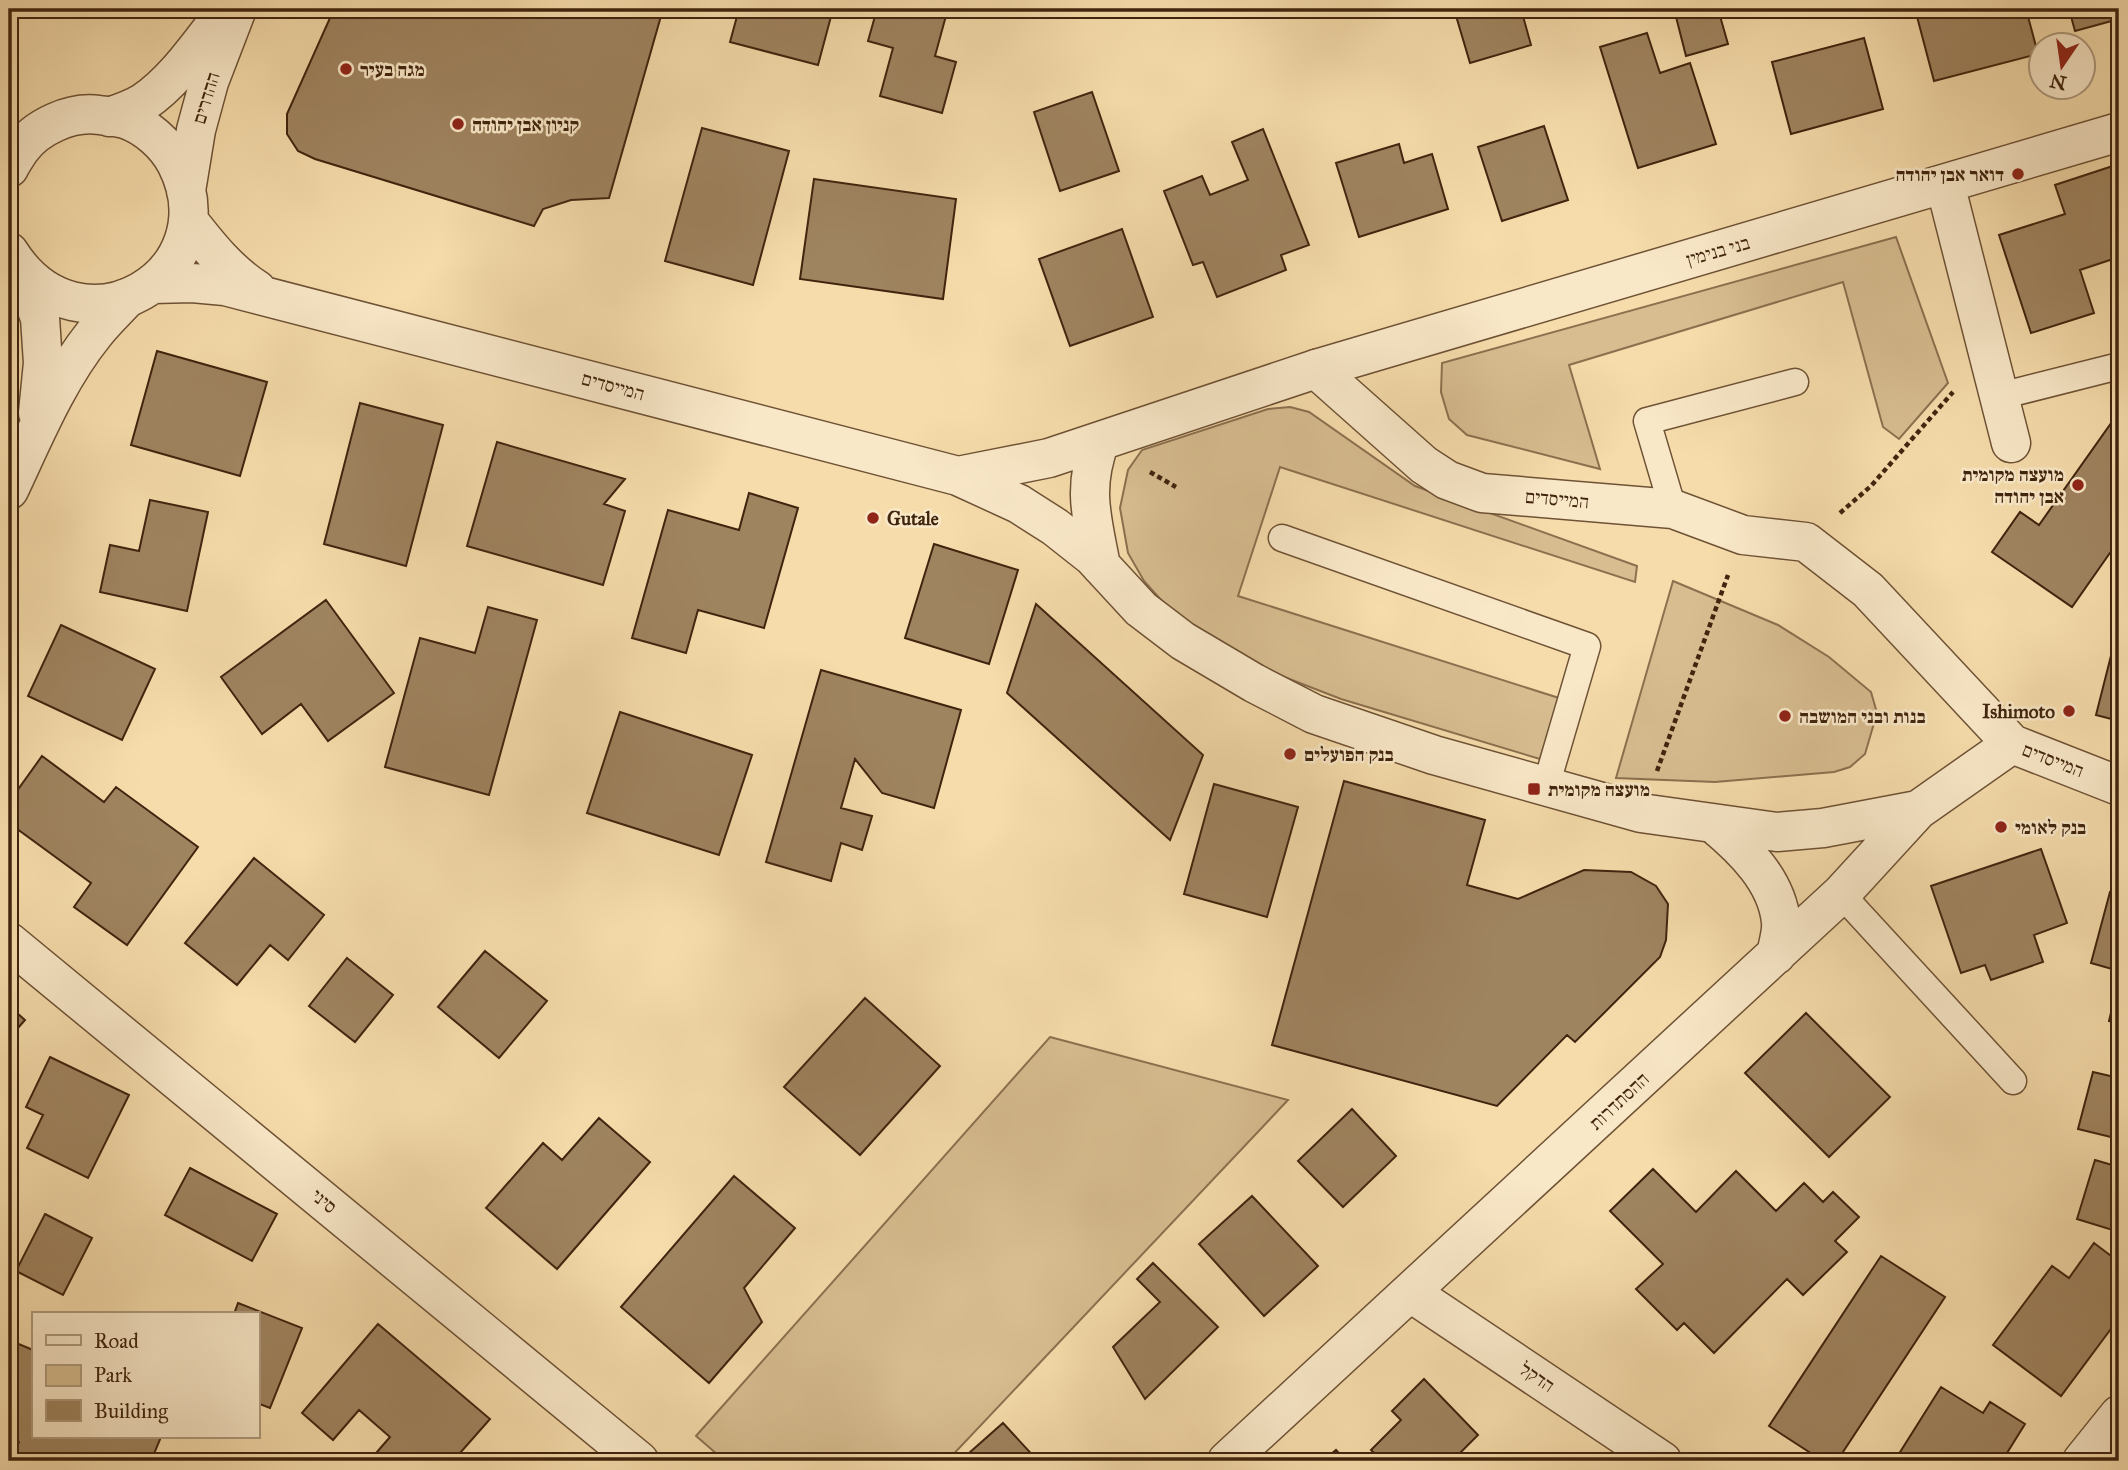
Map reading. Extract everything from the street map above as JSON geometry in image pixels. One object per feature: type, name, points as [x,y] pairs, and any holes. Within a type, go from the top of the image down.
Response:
[{"type":"street","name":"ההדרים","points":[[109,117],[145,101],[183,66],[228,9]]},
{"type":"street","name":"ההדרים","points":[[140,291],[173,263],[185,237],[196,130],[209,82],[237,9]]},
{"type":"street","points":[[14,154],[42,130],[68,117],[97,114],[109,117]]},
{"type":"street","name":"המייסדים","points":[[109,117],[125,119],[151,133],[171,154],[184,179],[187,205],[218,259],[241,280],[268,297]]},
{"type":"street","name":"בני בנימין","points":[[1316,369],[2119,132]]},
{"type":"street","points":[[1945,184],[2011,443]]},
{"type":"street","points":[[9,490],[43,363],[40,318],[14,262]]},
{"type":"street","name":"המייסדים","points":[[14,262],[45,291],[70,302],[99,304],[140,291],[192,284],[225,286],[958,476],[1019,504],[1055,527],[1093,557],[1141,610],[1183,641],[1254,683],[1314,714],[1434,755],[1641,813],[1777,832],[1823,828],[1918,810]]},
{"type":"street","points":[[24,440],[94,334],[140,291]]},
{"type":"street","name":"המייסדים","points":[[958,476],[1049,458],[1316,369],[1424,465],[1447,480],[1482,493],[1672,509],[1743,535],[1806,542],[1868,590],[2012,744],[2119,786]]},
{"type":"street","points":[[1100,441],[1093,461],[1088,491],[1101,566]]},
{"type":"street","name":"ההסתדרות","points":[[1227,1461],[1841,894],[1918,810],[2012,744]]},
{"type":"street","points":[[1714,824],[1740,846],[1775,896],[1781,924],[1776,955]]},
{"type":"street","name":"סיני","points":[[9,942],[639,1461]]},
{"type":"street","name":"הדקל","points":[[1411,1293],[1662,1461]]},
{"type":"street","points":[[2082,1461],[2119,1415]]},
{"type":"lane","points":[[2000,396],[2119,366]]},
{"type":"lane","points":[[1672,509],[1647,421],[1795,382]]},
{"type":"lane","points":[[1282,538],[1587,646],[1546,786]]},
{"type":"lane","points":[[1841,894],[2013,1081]]},
{"type":"path","points":[[1806,542],[1871,486],[1988,351]]},
{"type":"path","points":[[1641,813],[1743,535]]},
{"type":"green space","points":[[1896,237],[1948,383],[1899,439],[1883,427],[1843,282],[1569,365],[1600,469],[1467,435],[1449,419],[1441,392],[1442,363]]},
{"type":"green space","points":[[1290,407],[1309,412],[1415,486],[1637,566],[1635,582],[1280,467],[1238,596],[1559,698],[1540,759],[1341,699],[1274,673],[1180,621],[1144,581],[1128,553],[1120,508],[1128,470],[1142,450],[1268,409]]},
{"type":"green space","points":[[1673,581],[1778,625],[1829,657],[1871,692],[1877,713],[1865,754],[1850,767],[1834,772],[1715,782],[1616,778]]},
{"type":"green space","points":[[1050,1037],[1288,1100],[947,1461],[725,1461],[696,1436]]},
{"type":"building","name":"קניון אבן יהודה","points":[[334,9],[663,9],[609,198],[571,200],[543,209],[534,226],[315,159],[298,151],[287,134],[287,114]]},
{"type":"building","points":[[739,9],[833,9],[818,65],[730,42]]},
{"type":"building","points":[[877,9],[933,9],[947,12],[935,56],[956,62],[942,113],[880,96],[893,48],[868,41]]},
{"type":"building","points":[[1454,9],[1521,9],[1531,45],[1470,63]]},
{"type":"building","points":[[1674,9],[1718,9],[1728,44],[1686,56]]},
{"type":"building","points":[[1915,9],[2026,9],[2032,32],[2026,32],[2026,57],[1934,81]]},
{"type":"building","points":[[2069,9],[2119,9],[2119,19],[2075,31]]},
{"type":"building","points":[[1647,33],[1660,73],[1690,63],[1716,144],[1638,168],[1600,47]]},
{"type":"building","points":[[1864,38],[1883,109],[1791,134],[1772,62]]},
{"type":"building","points":[[1092,92],[1119,171],[1060,191],[1034,112]]},
{"type":"building","points":[[1544,126],[1568,200],[1502,221],[1478,147]]},
{"type":"building","points":[[702,128],[789,151],[753,285],[665,261]]},
{"type":"building","points":[[1263,129],[1309,245],[1281,255],[1286,270],[1217,297],[1203,262],[1193,265],[1164,191],[1202,176],[1210,195],[1248,180],[1232,142]]},
{"type":"building","points":[[1399,144],[1404,163],[1432,154],[1448,209],[1359,237],[1336,163]]},
{"type":"building","points":[[2119,164],[2119,257],[2080,270],[2094,313],[2031,333],[1999,235],[2065,214],[2055,185]]},
{"type":"building","points":[[814,179],[956,199],[943,299],[800,279]]},
{"type":"building","points":[[1122,229],[1153,317],[1070,346],[1039,259]]},
{"type":"building","points":[[157,351],[267,382],[240,476],[131,445]]},
{"type":"building","points":[[360,403],[443,425],[406,566],[324,544]]},
{"type":"building","points":[[2119,412],[2119,540],[2072,607],[1992,552],[2020,512],[2039,525]]},
{"type":"building","points":[[497,442],[625,479],[604,504],[625,511],[603,585],[467,546]]},
{"type":"building","points":[[749,493],[798,508],[764,628],[698,610],[686,653],[632,638],[668,510],[739,530]]},
{"type":"building","points":[[150,500],[208,512],[187,611],[100,592],[110,545],[139,551]]},
{"type":"building","points":[[934,544],[1018,570],[989,664],[905,638]]},
{"type":"building","points":[[326,600],[394,693],[328,741],[301,704],[262,734],[221,677]]},
{"type":"building","points":[[1036,604],[1203,755],[1170,840],[1007,693]]},
{"type":"building","points":[[488,607],[537,620],[489,795],[385,767],[420,638],[475,653]]},
{"type":"building","points":[[61,625],[155,669],[122,740],[28,696]]},
{"type":"building","points":[[2119,628],[2119,721],[2096,715]]},
{"type":"building","points":[[821,670],[961,710],[934,808],[882,793],[855,759],[841,808],[872,816],[862,850],[841,843],[831,881],[766,862]]},
{"type":"building","points":[[620,712],[752,755],[719,855],[587,813]]},
{"type":"building","points":[[42,756],[104,802],[116,787],[198,847],[127,945],[74,907],[91,883],[9,823],[9,802]]},
{"type":"building","points":[[1344,781],[1485,820],[1467,885],[1518,899],[1584,870],[1631,872],[1656,886],[1668,904],[1666,940],[1660,957],[1575,1042],[1567,1035],[1497,1106],[1272,1045]]},
{"type":"building","points":[[1214,784],[1298,807],[1267,917],[1184,894]]},
{"type":"building","points":[[2041,849],[2067,923],[2034,935],[2043,962],[1991,980],[1985,965],[1961,973],[1931,886]]},
{"type":"building","points":[[254,858],[324,915],[288,960],[270,945],[237,985],[185,943]]},
{"type":"building","points":[[2110,892],[2119,894],[2119,971],[2091,963]]},
{"type":"building","points":[[485,951],[547,1001],[499,1058],[438,1007]]},
{"type":"building","points":[[347,958],[393,995],[355,1042],[309,1006]]},
{"type":"building","points":[[2119,979],[2119,1024],[2109,1021]]},
{"type":"building","points":[[865,998],[940,1066],[860,1155],[784,1087]]},
{"type":"building","points":[[9,1006],[25,1020],[9,1038]]},
{"type":"building","points":[[1806,1013],[1890,1097],[1829,1157],[1745,1073]]},
{"type":"building","points":[[50,1057],[129,1095],[88,1178],[27,1148],[43,1115],[26,1107]]},
{"type":"building","points":[[2093,1072],[2119,1078],[2119,1139],[2078,1129]]},
{"type":"building","points":[[1352,1109],[1396,1156],[1343,1207],[1298,1161]]},
{"type":"building","points":[[599,1118],[650,1162],[557,1269],[486,1208],[543,1143],[562,1160]]},
{"type":"building","points":[[2095,1160],[2119,1167],[2119,1232],[2077,1219]]},
{"type":"building","points":[[190,1168],[277,1214],[252,1261],[165,1215]]},
{"type":"building","points":[[1653,1169],[1696,1212],[1736,1171],[1776,1211],[1804,1183],[1823,1202],[1833,1192],[1859,1217],[1835,1241],[1847,1252],[1803,1295],[1787,1279],[1714,1353],[1684,1323],[1677,1330],[1636,1289],[1663,1264],[1610,1211]]},
{"type":"building","points":[[734,1176],[795,1228],[744,1288],[762,1322],[709,1383],[621,1307]]},
{"type":"building","points":[[1252,1196],[1318,1266],[1264,1316],[1199,1244]]},
{"type":"building","points":[[45,1214],[92,1238],[63,1295],[16,1271]]},
{"type":"building","points":[[2094,1243],[2119,1262],[2119,1318],[2061,1396],[1993,1345],[2052,1266],[2069,1278]]},
{"type":"building","points":[[1881,1256],[1945,1297],[1837,1461],[1823,1461],[1769,1426]]},
{"type":"building","points":[[1153,1263],[1218,1327],[1145,1399],[1113,1347],[1160,1302],[1137,1279]]},
{"type":"building","points":[[238,1303],[302,1328],[270,1408],[259,1404],[259,1312],[235,1312]]},
{"type":"building","points":[[378,1324],[490,1419],[453,1461],[388,1461],[377,1452],[390,1437],[359,1410],[333,1440],[302,1413]]},
{"type":"building","points":[[9,1340],[32,1350],[32,1438],[161,1438],[151,1461],[27,1461],[13,1456],[19,1442],[9,1438]]},
{"type":"building","points":[[1424,1379],[1478,1435],[1452,1461],[1382,1461],[1371,1450],[1401,1420],[1392,1411]]},
{"type":"building","points":[[1941,1387],[1983,1413],[1990,1402],[2025,1424],[2002,1461],[1904,1461],[1897,1457]]},
{"type":"building","points":[[1003,1423],[1038,1461],[960,1461]]},
{"type":"building","points":[[1336,1450],[1346,1461],[1323,1461]]},
{"type":"place","name":"מגה בעיר","points":[[346,69]]},
{"type":"place","name":"קניון אבן יהודה","points":[[458,124]]},
{"type":"place","name":"דואר אבן יהודה","points":[[2018,174]]},
{"type":"place","name":"מועצה מקומית אבן יהודה","points":[[2078,485]]},
{"type":"place","name":"Gutale","points":[[873,518]]},
{"type":"place","name":"Ishimoto","points":[[2069,711]]},
{"type":"place","name":"בנות ובני המושבה","points":[[1785,716]]},
{"type":"place","name":"בנק הפועלים","points":[[1290,754]]},
{"type":"place","name":"מועצה מקומית","points":[[1534,789]]},
{"type":"place","name":"בנק לאומי","points":[[2001,827]]}]
